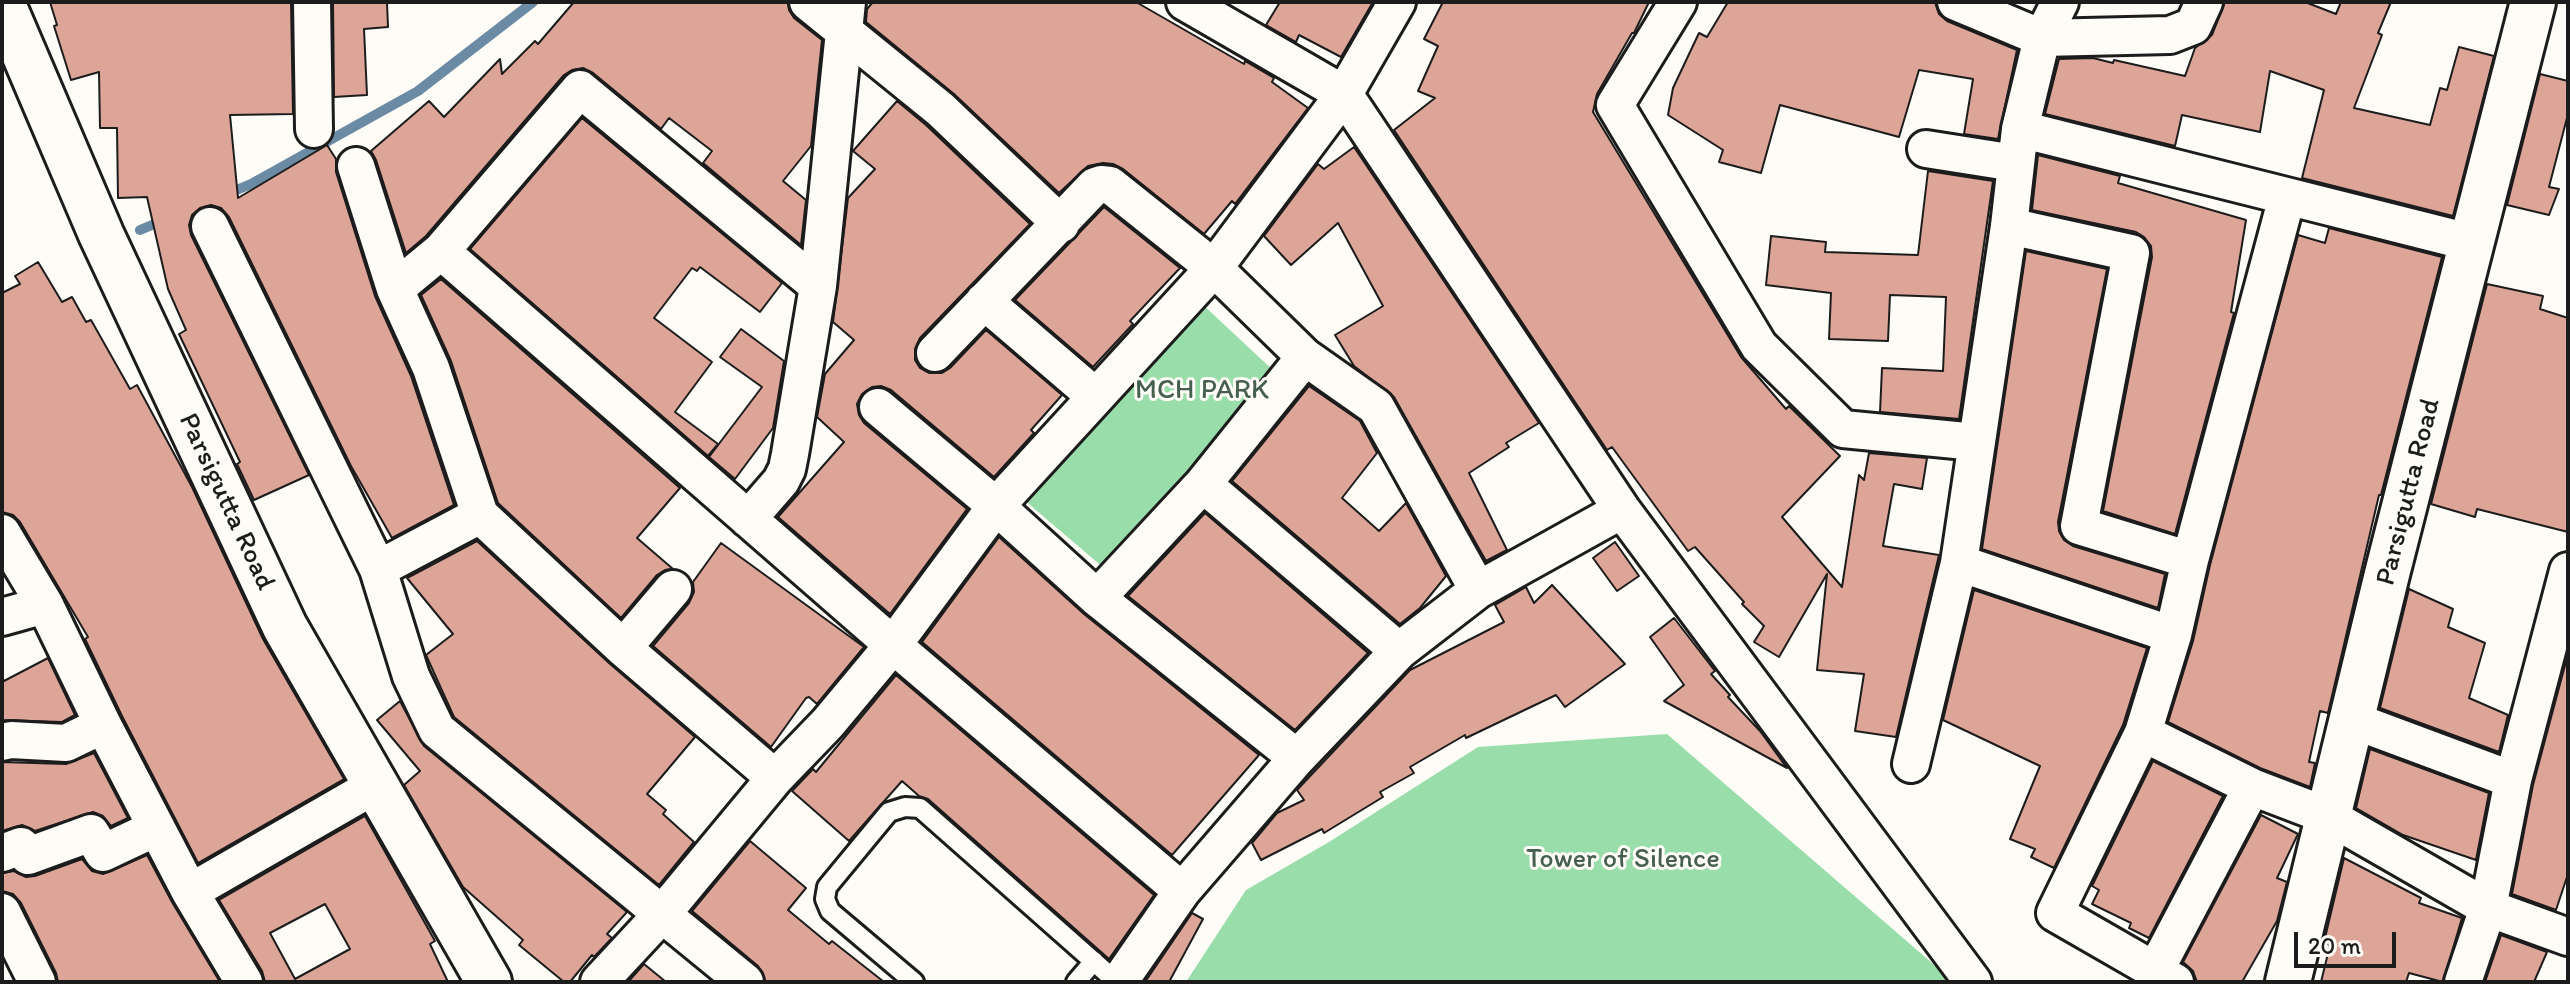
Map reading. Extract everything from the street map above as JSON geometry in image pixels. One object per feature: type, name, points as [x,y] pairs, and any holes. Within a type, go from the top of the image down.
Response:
[{"type":"street","name":"Parsigutta Road","points":[[2,2],[108,248],[285,627],[489,982]]},
{"type":"street","points":[[312,2],[314,129]]},
{"type":"street","points":[[808,2],[846,16],[1061,224]]},
{"type":"street","points":[[1185,2],[1344,94],[1622,510],[1973,982]]},
{"type":"street","points":[[599,982],[663,913],[775,778],[828,723],[893,645],[996,506],[1214,268],[1344,94],[1397,2]]},
{"type":"street","points":[[1678,2],[1615,105],[1759,346],[1843,429],[1976,442]]},
{"type":"street","points":[[1956,2],[2042,38],[2170,35],[2193,26],[2204,2]]},
{"type":"street","points":[[1911,764],[1959,563],[2009,226],[2017,146],[2042,38],[2060,2]]},
{"type":"street","name":"Parsigutta Road","points":[[2288,982],[2533,2]]},
{"type":"street","points":[[748,519],[781,481],[787,469],[818,286],[846,16]]},
{"type":"street","points":[[395,289],[441,251],[580,89],[818,286]]},
{"type":"street","points":[[1926,149],[2017,146],[2287,197],[2473,243]]},
{"type":"street","points":[[356,166],[395,289],[431,368],[480,515],[623,648],[775,778]]},
{"type":"street","points":[[935,353],[1095,186],[1110,185],[1214,268],[1305,357],[1376,407],[1478,590]]},
{"type":"street","points":[[2252,787],[2165,976],[2055,913],[2143,733],[2173,635],[2190,560],[2287,197]]},
{"type":"street","points":[[210,226],[378,569],[411,676],[437,730],[745,982]]},
{"type":"street","points":[[2009,226],[2131,253],[2079,526],[2190,560]]},
{"type":"street","points":[[441,251],[893,645],[1182,891]]},
{"type":"street","points":[[984,301],[1096,397]]},
{"type":"street","points":[[1097,598],[1203,484],[1305,357]]},
{"type":"street","points":[[878,407],[996,506],[1097,598],[1297,758]]},
{"type":"street","points":[[1203,484],[1399,651]]},
{"type":"street","points":[[1110,975],[1297,758],[1399,651],[1478,590],[1622,510]]},
{"type":"street","points":[[378,569],[480,515]]},
{"type":"street","points":[[2,533],[45,605],[233,978]]},
{"type":"street","points":[[1959,563],[2173,635]]},
{"type":"street","points":[[2463,982],[2488,908],[2513,780],[2558,650],[2568,571]]},
{"type":"street","points":[[623,648],[673,589]]},
{"type":"street","points":[[2,617],[45,605]]},
{"type":"street","points":[[2352,720],[2513,780]]},
{"type":"street","points":[[2,742],[66,743],[103,725]]},
{"type":"street","points":[[2143,733],[2252,787],[2328,816],[2488,908],[2568,937]]},
{"type":"street","points":[[190,892],[376,785]]},
{"type":"street","points":[[2,853],[21,846],[28,856],[91,833],[103,853],[156,828]]},
{"type":"street","points":[[2,912],[37,982]]},
{"type":"lane","points":[[914,982],[830,911],[825,899],[827,887],[889,812],[905,807],[920,808],[1110,975]]},
{"type":"lane","points":[[1076,982],[1110,975]]},
{"type":"green space","name":"MCH PARK","points":[[1200,302],[1292,388],[1112,575],[1016,493]]},
{"type":"green space","name":"Tower of Silence","points":[[1667,734],[1954,982],[1186,982],[1246,890],[1329,842],[1478,747]]},
{"type":"building","points":[[50,2],[291,2],[293,114],[230,115],[238,198],[327,145],[336,159],[336,172],[375,296],[411,376],[454,505],[392,538],[351,466],[229,217],[221,208],[211,205],[200,208],[192,215],[189,225],[191,235],[309,475],[254,500],[237,464],[240,462],[179,334],[186,330],[168,289],[147,197],[118,198],[117,128],[100,128],[99,72],[71,80]]},
{"type":"building","points":[[333,2],[387,2],[388,27],[364,29],[367,95],[334,97]]},
{"type":"building","points":[[574,2],[788,2],[794,18],[822,40],[811,146],[783,181],[806,200],[801,245],[703,163],[712,151],[669,118],[661,129],[583,68],[564,75],[426,236],[406,253],[371,151],[429,101],[444,117],[500,59],[502,74],[535,41],[538,44]]},
{"type":"building","points":[[873,2],[1136,2],[1274,78],[1272,82],[1308,108],[1235,204],[1232,201],[1204,234],[1113,164],[1088,166],[1059,193],[954,94],[866,22],[867,9]]},
{"type":"building","points":[[1280,2],[1373,2],[1341,57],[1299,35],[1296,42],[1266,25]]},
{"type":"building","points":[[1443,2],[1649,2],[1597,94],[1593,112],[1741,357],[1786,409],[1789,406],[1840,456],[1782,517],[1842,587],[1859,475],[1864,480],[1869,453],[1927,458],[1922,489],[1894,484],[1883,546],[1939,555],[1896,737],[1855,731],[1864,674],[1817,670],[1827,574],[1779,657],[1754,642],[1764,626],[1695,547],[1688,551],[1612,447],[1607,450],[1394,130],[1435,98],[1418,91],[1438,46],[1424,39]]},
{"type":"building","points":[[1728,2],[1935,2],[1939,14],[1947,21],[2017,50],[1998,139],[1964,134],[1973,79],[1919,70],[1899,137],[1780,105],[1761,173],[1719,162],[1723,150],[1668,115],[1673,88],[1699,33],[1707,37]]},
{"type":"building","points":[[2225,2],[2305,2],[2336,14],[2341,2],[2391,2],[2354,108],[2430,125],[2440,88],[2447,90],[2459,47],[2494,56],[2453,216],[2302,178],[2324,90],[2270,71],[2260,132],[2182,115],[2175,146],[2045,114],[2059,59],[2093,58],[2113,63],[2114,60],[2185,76],[2195,48],[2212,35]]},
{"type":"building","points":[[2540,74],[2568,81],[2568,114],[2549,187],[2559,189],[2549,215],[2507,205]]},
{"type":"building","points":[[897,101],[1030,224],[920,338],[915,349],[915,360],[920,368],[929,373],[942,373],[986,330],[1062,395],[1031,430],[1034,433],[994,477],[891,390],[872,387],[862,394],[857,404],[864,423],[967,509],[890,614],[778,517],[844,442],[817,417],[825,374],[854,340],[833,322],[848,198],[875,169],[853,151]]},
{"type":"building","points":[[582,118],[782,283],[760,312],[700,267],[697,271],[692,268],[654,318],[712,362],[675,412],[718,444],[708,456],[470,249]]},
{"type":"building","points":[[1354,147],[1539,423],[1506,443],[1509,447],[1469,473],[1507,550],[1486,561],[1394,397],[1354,366],[1335,335],[1383,306],[1338,223],[1291,265],[1264,236],[1318,164],[1324,169]]},
{"type":"building","points":[[2038,155],[2120,176],[2118,183],[2246,220],[2231,312],[2234,313],[2175,534],[2103,511],[2152,257],[2151,246],[2136,232],[2032,210]]},
{"type":"building","points":[[1928,171],[1993,181],[1959,419],[1880,412],[1882,368],[1943,371],[1946,297],[1890,295],[1888,341],[1829,339],[1831,293],[1766,285],[1771,236],[1826,242],[1825,252],[1918,255]]},
{"type":"building","points":[[1104,207],[1180,268],[1130,321],[1133,324],[1093,367],[1015,300]]},
{"type":"building","points":[[2329,228],[2442,257],[2379,495],[2328,713],[2320,711],[2309,762],[2315,763],[2310,787],[2260,768],[2168,722],[2193,641],[2210,565],[2298,235],[2325,243]]},
{"type":"building","points":[[2026,251],[2107,269],[2058,522],[2059,531],[2064,540],[2073,546],[2165,574],[2158,608],[1982,549]]},
{"type":"building","points":[[38,262],[62,302],[72,297],[86,322],[91,320],[130,389],[137,385],[192,487],[263,639],[344,779],[198,863],[122,716],[85,639],[88,637],[20,522],[13,515],[2,512],[2,293],[20,284],[15,276]]},
{"type":"building","points":[[441,279],[680,488],[637,538],[673,569],[657,575],[621,618],[498,503],[451,361],[421,295]]},
{"type":"building","points":[[2487,284],[2543,296],[2540,309],[2568,318],[2568,532],[2477,509],[2475,517],[2431,504]]},
{"type":"building","points":[[741,329],[784,361],[773,428],[735,479],[709,457],[762,387],[720,357]]},
{"type":"building","points":[[1309,386],[1360,421],[1377,453],[1342,498],[1379,531],[1406,503],[1446,576],[1420,608],[1400,624],[1232,481]]},
{"type":"building","points":[[1205,513],[1368,653],[1295,730],[1128,596]]},
{"type":"building","points":[[999,537],[1084,614],[1259,755],[1172,855],[922,642]]},
{"type":"building","points":[[477,541],[609,663],[695,737],[647,794],[666,810],[663,814],[694,842],[659,885],[454,717],[426,655],[453,634],[407,578]]},
{"type":"building","points":[[1615,542],[1639,576],[1617,591],[1593,558]]},
{"type":"building","points":[[721,543],[864,647],[817,704],[806,698],[771,747],[653,646],[689,603],[694,592],[693,582]]},
{"type":"building","points":[[1552,585],[1625,664],[1565,707],[1556,695],[1466,738],[1465,735],[1410,767],[1414,773],[1380,792],[1383,797],[1324,833],[1322,829],[1261,860],[1252,843],[1277,813],[1304,800],[1297,790],[1410,670],[1504,622],[1495,605],[1526,587],[1534,603]]},
{"type":"building","points":[[2409,589],[2453,609],[2448,627],[2485,643],[2469,698],[2508,715],[2499,752],[2380,708]]},
{"type":"building","points":[[1974,590],[2147,648],[2123,725],[2054,868],[2031,857],[2035,849],[2010,839],[2040,766],[1943,720]]},
{"type":"building","points":[[1674,618],[1715,671],[1711,674],[1730,695],[1728,697],[1760,731],[1787,768],[1664,701],[1684,685],[1650,637]]},
{"type":"building","points":[[2568,654],[2568,874],[2556,910],[2512,894],[2533,785]]},
{"type":"building","points":[[48,658],[75,715],[62,722],[2,720],[2,682]]},
{"type":"building","points":[[896,675],[1154,895],[1109,959],[928,799],[919,796],[902,781],[849,841],[792,791],[813,769],[816,772]]},
{"type":"building","points":[[400,701],[424,746],[627,912],[607,934],[612,938],[594,957],[592,955],[570,982],[564,982],[519,945],[523,940],[463,887],[404,785],[420,771],[377,720]]},
{"type":"building","points":[[2370,749],[2489,793],[2476,860],[2403,835],[2356,808]]},
{"type":"building","points":[[94,753],[128,818],[111,826],[103,816],[93,812],[35,831],[22,825],[2,831],[2,762],[66,764]]},
{"type":"building","points":[[2153,761],[2223,796],[2149,938],[2129,928],[2131,923],[2092,904],[2099,890],[2092,886]]},
{"type":"building","points":[[2261,815],[2298,834],[2277,878],[2287,882],[2277,921],[2242,982],[2197,982],[2193,971],[2183,962]]},
{"type":"building","points":[[365,816],[435,941],[430,944],[448,982],[265,982],[262,971],[219,900]],"holes":[[[325,904],[350,949],[295,979],[270,933]]]},
{"type":"building","points":[[750,841],[806,888],[788,910],[829,944],[832,941],[884,982],[766,982],[758,966],[692,911]]},
{"type":"building","points":[[147,855],[220,982],[58,982],[21,903],[13,894],[2,891],[2,873],[14,871],[26,877],[35,876],[82,859],[92,871],[103,874]]},
{"type":"building","points":[[2344,858],[2421,898],[2419,903],[2462,918],[2443,982],[2409,973],[2406,982],[2321,982],[2330,945],[2324,942]]},
{"type":"building","points":[[1192,913],[1203,919],[1169,982],[1145,982]]},
{"type":"building","points":[[2501,935],[2547,952],[2534,982],[2485,982]]},
{"type":"building","points":[[644,964],[666,982],[628,982]]},
{"type":"waterway","points":[[227,194],[251,184],[418,91],[533,2]]},
{"type":"waterway","points":[[140,230],[164,220]]}]
